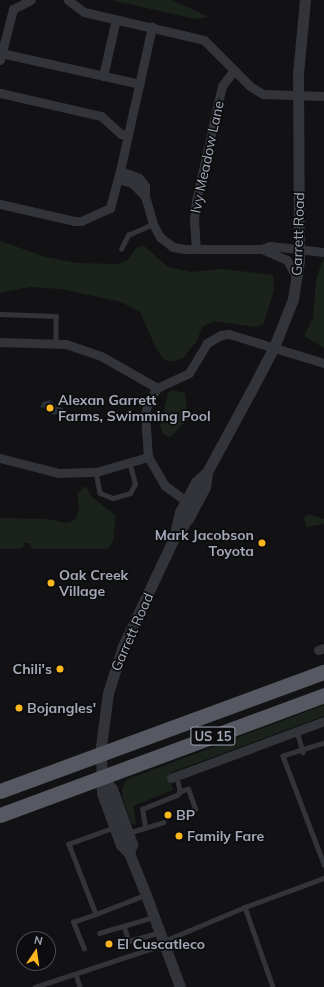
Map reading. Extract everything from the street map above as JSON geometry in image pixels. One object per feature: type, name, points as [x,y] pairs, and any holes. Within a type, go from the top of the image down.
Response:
[{"type":"highway","name":"US 15","points":[[0,792],[324,672]]},
{"type":"highway","name":"US 15","points":[[0,815],[324,695]]},
{"type":"street","points":[[31,0],[13,9],[1,57],[140,84]]},
{"type":"street","points":[[68,0],[84,12],[204,40],[250,86],[263,94],[324,96]]},
{"type":"street","name":"Garrett Road","points":[[174,538],[180,512],[196,482],[207,472],[274,347],[290,309],[297,279],[300,251],[298,96],[300,34],[305,0]]},
{"type":"street","points":[[103,76],[116,19]]},
{"type":"street","points":[[0,204],[81,221],[110,208],[119,175],[152,27]]},
{"type":"street","name":"Ivy Meadow Lane","points":[[196,249],[194,220],[196,201],[222,86],[234,70]]},
{"type":"street","points":[[0,93],[101,116],[121,134],[128,135]]},
{"type":"street","points":[[119,175],[132,183],[145,196],[153,224],[160,237],[168,244],[179,248],[196,249],[262,249],[278,246],[300,251],[324,252]]},
{"type":"street","points":[[262,249],[286,260],[297,279]]},
{"type":"street","points":[[186,501],[165,486],[148,457],[145,413],[148,403],[157,388],[189,373],[208,344],[221,335],[237,336],[324,363]]},
{"type":"street","points":[[0,342],[66,344],[101,356],[157,388]]},
{"type":"street","points":[[0,458],[59,473],[96,472],[148,457]]},
{"type":"street","name":"Garrett Road","points":[[180,987],[146,895],[129,853],[120,845],[102,793],[101,754],[105,708],[115,667],[128,634],[174,538],[188,519],[205,487],[207,472]]},
{"type":"street","points":[[173,777],[324,721]]},
{"type":"street","name":"Garrett Road","points":[[102,777],[112,788],[132,844],[129,853]]},
{"type":"lane","points":[[121,249],[128,235],[153,224]]},
{"type":"lane","points":[[0,314],[56,316],[56,344]]},
{"type":"lane","points":[[96,472],[100,493],[113,498],[130,493],[135,484],[129,462]]},
{"type":"lane","points":[[297,730],[303,752]]},
{"type":"lane","points":[[324,743],[303,752],[283,756],[324,864]]},
{"type":"lane","points":[[173,777],[180,792]]},
{"type":"lane","points":[[145,826],[142,809],[188,789],[195,809],[177,818]]},
{"type":"lane","points":[[128,833],[145,826],[163,822]]},
{"type":"lane","points":[[96,914],[69,844],[114,828]]},
{"type":"lane","points":[[35,987],[76,974],[245,907],[324,878]]},
{"type":"lane","points":[[84,949],[73,922],[146,895]]},
{"type":"lane","points":[[245,907],[273,987]]},
{"type":"lane","points":[[99,933],[154,917]]},
{"type":"lane","points":[[124,926],[129,941],[163,939]]},
{"type":"lane","points":[[76,974],[80,987]]},
{"type":"shaded area","points":[[111,0],[172,0],[209,17],[195,19]]},
{"type":"shaded area","points":[[0,241],[46,257],[77,263],[117,264],[128,260],[136,248],[143,245],[168,267],[191,272],[223,269],[273,275],[274,291],[263,325],[255,327],[215,321],[202,327],[197,341],[183,358],[173,362],[163,359],[155,346],[140,312],[121,302],[61,289],[30,287],[0,293]]},
{"type":"shaded area","points":[[323,259],[324,348],[304,336],[313,318],[316,280]]},
{"type":"shaded area","points":[[171,390],[185,393],[188,419],[170,437],[163,434],[160,426],[168,393]]},
{"type":"shaded area","name":"Alexan Garrett Farms, Swimming Pool","points":[[50,400],[58,407],[63,408],[64,412],[53,415],[48,409],[40,407],[43,402]]},
{"type":"shaded area","points":[[86,486],[91,496],[116,516],[113,541],[108,549],[32,549],[29,543],[24,543],[23,547],[18,549],[0,549],[0,518],[47,519],[67,523],[75,520],[79,510],[77,493]]},
{"type":"shaded area","points":[[308,514],[324,519],[324,524],[306,527],[304,517]]},
{"type":"shaded area","points":[[324,705],[324,716],[172,772],[169,775],[173,790],[133,806],[136,822],[135,825],[131,823],[123,799],[122,789],[126,780]]},
{"type":"place","name":"Alexan Garrett Farms, Swimming Pool","points":[[50,408]]},
{"type":"place","name":"Mark Jacobson Toyota","points":[[262,543]]},
{"type":"place","name":"Oak Creek Village","points":[[51,583]]},
{"type":"place","name":"Chili's","points":[[60,669]]},
{"type":"place","name":"Bojangles'","points":[[19,708]]},
{"type":"place","name":"BP","points":[[168,815]]},
{"type":"place","name":"Family Fare","points":[[179,836]]},
{"type":"place","name":"El Cuscatleco","points":[[109,944]]}]
